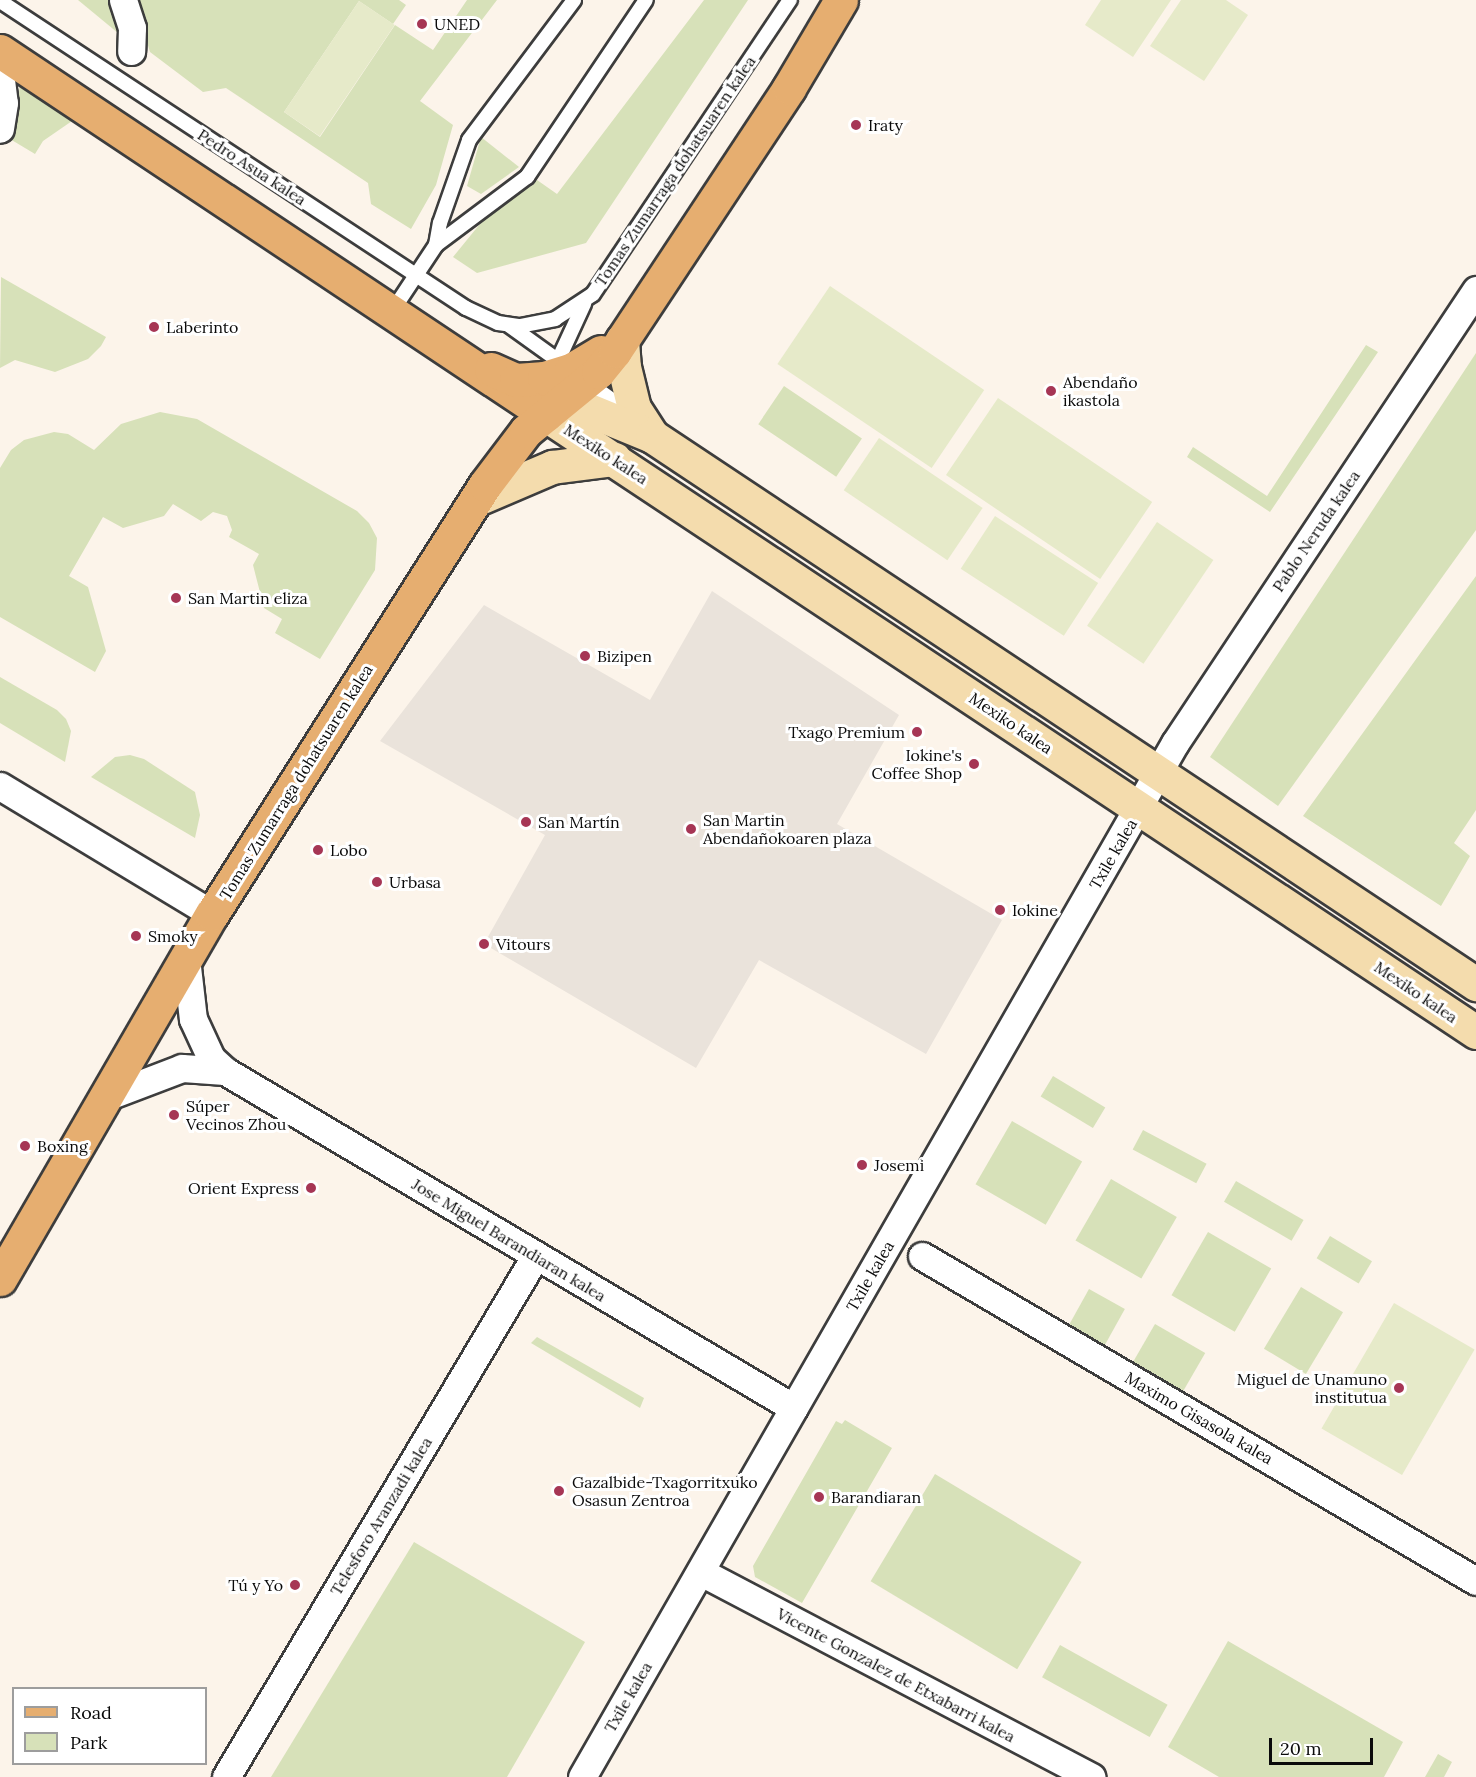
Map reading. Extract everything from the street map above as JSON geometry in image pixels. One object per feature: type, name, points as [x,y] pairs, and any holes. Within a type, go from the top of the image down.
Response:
[{"type":"main road","name":"Tomas Zumarraga dohatsuaren kalea","points":[[0,1279],[8,1252],[106,1097],[212,914],[477,499],[550,391],[629,329],[789,88],[841,0]]},
{"type":"main road","points":[[0,51],[451,352],[550,391]]},
{"type":"main road","points":[[629,329],[628,388],[647,429]]},
{"type":"main road","name":"Mexiko kalea","points":[[550,391],[647,429],[1158,774],[1476,984]]},
{"type":"main road","name":"Mexiko kalea","points":[[550,391],[614,459],[1476,1032]]},
{"type":"main road","points":[[477,499],[552,467],[614,459]]},
{"type":"street","points":[[123,0],[132,28],[131,51]]},
{"type":"street","points":[[0,72],[4,103],[0,129]]},
{"type":"street","name":"Pablo Neruda kalea","points":[[1158,774],[1476,290]]},
{"type":"street","name":"Txile kalea","points":[[582,1777],[1158,774]]},
{"type":"street","points":[[0,786],[212,914]]},
{"type":"street","name":"Jose Miguel Barandiaran kalea","points":[[186,958],[193,1019],[211,1058],[225,1071],[794,1408]]},
{"type":"street","name":"Jose Miguel Barandiaran kalea","points":[[106,1097],[182,1068],[225,1071]]},
{"type":"street","name":"Telesforo Aranzadi kalea","points":[[226,1777],[536,1255]]},
{"type":"street","name":"Maximo Gisasola kalea","points":[[922,1256],[1476,1581]]},
{"type":"street","name":"Vicente Gonzalez de Etxabarri kalea","points":[[701,1572],[1091,1777]]},
{"type":"lane","points":[[436,245],[440,223],[468,140],[574,0]]},
{"type":"lane","points":[[391,313],[436,245],[527,177],[646,0]]},
{"type":"lane","name":"Tomas Zumarraga dohatsuaren kalea","points":[[508,325],[541,324],[584,303],[603,281],[790,0]]},
{"type":"lane","name":"Pedro Asua kalea","points":[[0,1],[417,275],[483,317],[508,325]]},
{"type":"lane","points":[[550,391],[584,303]]},
{"type":"lane","points":[[508,325],[550,391]]},
{"type":"green space","points":[[78,0],[114,0],[121,25],[118,33]]},
{"type":"green space","points":[[134,0],[399,0],[406,5],[393,24],[359,1],[284,112],[320,137],[395,25],[433,50],[467,0],[497,0],[420,101],[453,125],[436,185],[411,229],[371,204],[368,183],[226,88],[203,92],[150,52]]},
{"type":"green space","points":[[704,0],[748,0],[586,243],[477,273],[453,257],[484,219],[514,193],[537,180],[557,194]]},
{"type":"green space","points":[[1101,0],[1171,0],[1133,57],[1085,25]]},
{"type":"green space","points":[[1181,0],[1226,0],[1248,15],[1204,81],[1150,46]]},
{"type":"green space","points":[[359,1],[395,25],[320,136],[284,112]]},
{"type":"green space","points":[[20,80],[72,121],[43,141],[35,154],[10,139],[17,123]]},
{"type":"green space","points":[[481,137],[519,167],[481,194],[467,186]]},
{"type":"green space","points":[[1,277],[106,337],[101,346],[88,359],[55,372],[15,360],[0,368]]},
{"type":"green space","points":[[830,286],[984,390],[932,468],[777,364]]},
{"type":"green space","points":[[1366,345],[1378,352],[1270,512],[1187,457],[1193,447],[1267,496]]},
{"type":"green space","points":[[1476,353],[1476,530],[1278,806],[1210,757]]},
{"type":"green space","points":[[784,386],[862,439],[836,477],[758,424]]},
{"type":"green space","points":[[998,398],[1152,502],[1100,579],[946,475]]},
{"type":"green space","points":[[160,412],[197,419],[357,511],[369,523],[377,538],[375,570],[320,659],[275,633],[282,619],[264,608],[253,565],[259,554],[229,537],[232,530],[227,516],[213,512],[201,521],[173,504],[164,516],[123,528],[103,517],[69,576],[88,587],[106,651],[95,672],[0,617],[0,468],[11,450],[24,440],[54,432],[68,434],[94,450],[121,424]]},
{"type":"green space","points":[[879,438],[983,508],[947,560],[844,490]]},
{"type":"green space","points":[[995,516],[1098,583],[1064,636],[961,569]]},
{"type":"green space","points":[[1157,522],[1213,560],[1143,664],[1087,626]]},
{"type":"green space","points":[[1476,576],[1476,810],[1454,843],[1470,856],[1441,906],[1303,816]]},
{"type":"green space","points":[[0,677],[57,710],[66,719],[71,731],[65,762],[0,723]]},
{"type":"green space","points":[[130,755],[144,759],[195,792],[200,815],[195,838],[91,777],[115,757]]},
{"type":"green space","points":[[1053,1076],[1105,1107],[1093,1128],[1041,1097]]},
{"type":"green space","points":[[1012,1121],[1082,1161],[1046,1225],[976,1184]]},
{"type":"green space","points":[[1143,1130],[1207,1164],[1196,1183],[1133,1149]]},
{"type":"green space","points":[[1111,1179],[1177,1217],[1141,1278],[1076,1240]]},
{"type":"green space","points":[[1236,1181],[1304,1220],[1292,1241],[1224,1202]]},
{"type":"green space","points":[[1208,1232],[1271,1268],[1235,1332],[1172,1295]]},
{"type":"green space","points":[[1330,1236],[1372,1261],[1359,1284],[1317,1258]]},
{"type":"green space","points":[[1301,1287],[1343,1312],[1306,1374],[1264,1349]]},
{"type":"green space","points":[[1089,1289],[1125,1309],[1104,1346],[1068,1327]]},
{"type":"green space","points":[[1394,1303],[1475,1350],[1402,1475],[1322,1429]]},
{"type":"green space","points":[[1155,1324],[1205,1353],[1183,1391],[1133,1362]]},
{"type":"green space","points":[[537,1337],[644,1398],[640,1408],[531,1343]]},
{"type":"green space","points":[[845,1420],[892,1448],[802,1603],[755,1577],[753,1566],[836,1421],[842,1424]]},
{"type":"green space","points":[[935,1474],[1082,1562],[1017,1669],[871,1581]]},
{"type":"green space","points":[[414,1542],[585,1642],[507,1777],[271,1777]]},
{"type":"green space","points":[[1228,1641],[1403,1742],[1384,1777],[1219,1777],[1168,1747]]},
{"type":"green space","points":[[1060,1645],[1168,1705],[1150,1737],[1042,1677]]},
{"type":"green space","points":[[1438,1754],[1452,1762],[1444,1777],[1425,1777]]},
{"type":"shaded area","name":"San Martin Abendañokoaren plaza","points":[[712,591],[899,715],[837,824],[1002,920],[926,1054],[759,960],[696,1068],[484,944],[545,835],[380,741],[484,605],[650,700]]},
{"type":"place","name":"UNED","points":[[422,24]]},
{"type":"place","name":"Iraty","points":[[856,125]]},
{"type":"place","name":"Laberinto","points":[[154,327]]},
{"type":"place","name":"Abendaño ikastola","points":[[1051,391]]},
{"type":"place","name":"San Martin eliza","points":[[176,598]]},
{"type":"place","name":"Bizipen","points":[[585,656]]},
{"type":"place","name":"Txago Premium","points":[[917,732]]},
{"type":"place","name":"Iokine's Coffee Shop","points":[[974,764]]},
{"type":"place","name":"San Martín","points":[[526,822]]},
{"type":"place","name":"San Martin Abendañokoaren plaza","points":[[691,829]]},
{"type":"place","name":"Lobo","points":[[318,850]]},
{"type":"place","name":"Urbasa","points":[[377,882]]},
{"type":"place","name":"Iokine","points":[[1000,910]]},
{"type":"place","name":"Smoky","points":[[136,936]]},
{"type":"place","name":"Vitours","points":[[484,944]]},
{"type":"place","name":"Súper Vecinos Zhou","points":[[174,1115]]},
{"type":"place","name":"Boxing","points":[[25,1146]]},
{"type":"place","name":"Josemi","points":[[862,1165]]},
{"type":"place","name":"Orient Express","points":[[311,1188]]},
{"type":"place","name":"Miguel de Unamuno institutua","points":[[1399,1388]]},
{"type":"place","name":"Gazalbide-Txagorritxuko Osasun Zentroa","points":[[559,1491]]},
{"type":"place","name":"Barandiaran","points":[[819,1497]]},
{"type":"place","name":"Tú y Yo","points":[[295,1585]]}]
